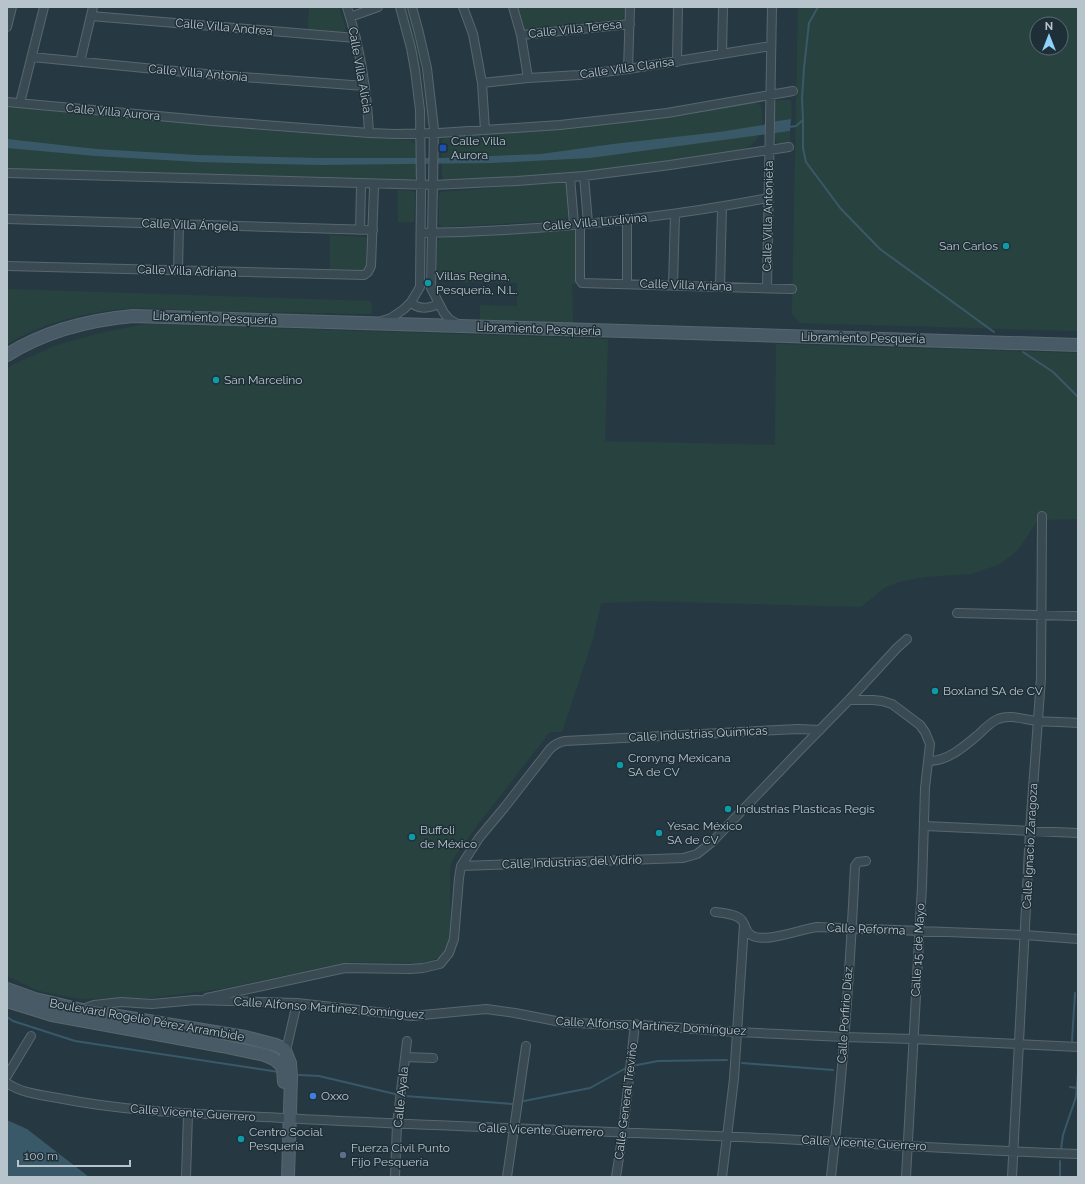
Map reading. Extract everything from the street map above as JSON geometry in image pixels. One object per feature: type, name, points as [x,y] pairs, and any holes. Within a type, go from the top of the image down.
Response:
[{"type":"main road","name":"Libramiento Pesquería","points":[[7,355],[43,336],[66,328],[98,320],[127,316],[1078,345]]},
{"type":"main road","name":"Boulevard Rogelio Pérez Arrambide","points":[[7,988],[81,1015],[254,1052],[270,1057],[281,1064]]},
{"type":"main road","name":"Boulevard Rogelio Pérez Arrambide","points":[[7,1001],[38,1012],[81,1015],[248,1038],[276,1045],[284,1049],[286,1052]]},
{"type":"main road","points":[[284,1177],[291,1076],[290,1063],[286,1052]]},
{"type":"main road","points":[[281,1064],[284,1076],[287,1118],[288,1177]]},
{"type":"street","points":[[7,27],[12,7]]},
{"type":"street","points":[[20,103],[44,7]]},
{"type":"street","points":[[80,62],[94,7]]},
{"type":"street","name":"Calle Villa Alicia","points":[[347,7],[356,38],[365,86],[369,133]]},
{"type":"street","points":[[350,17],[378,7]]},
{"type":"street","points":[[400,7],[415,70],[420,110],[428,133],[434,149],[433,171],[427,185],[421,233],[420,287],[414,298],[414,305],[418,307],[432,307],[436,305],[436,299],[431,288],[432,233],[427,185],[421,170],[421,148],[428,133],[427,68],[412,7]]},
{"type":"street","points":[[463,7],[473,34],[482,83],[485,130]]},
{"type":"street","points":[[513,7],[521,35],[528,78]]},
{"type":"street","points":[[628,69],[630,7]]},
{"type":"street","points":[[677,62],[678,7]]},
{"type":"street","points":[[722,54],[723,7]]},
{"type":"street","points":[[770,96],[772,7]]},
{"type":"street","name":"Calle Villa Andrea","points":[[91,16],[356,38]]},
{"type":"street","name":"Calle Villa Teresa","points":[[521,35],[630,24]]},
{"type":"street","name":"Calle Villa Clarisa","points":[[482,83],[528,78],[580,75],[628,69],[771,46]]},
{"type":"street","name":"Calle Villa Antonia","points":[[32,57],[216,76],[365,86]]},
{"type":"street","name":"Calle Villa Aurora","points":[[7,102],[212,121],[369,133],[428,133],[560,125],[667,113],[792,91]]},
{"type":"street","name":"Calle Villa Antonieta","points":[[767,288],[770,96]]},
{"type":"street","points":[[7,172],[427,185],[584,176],[789,147]]},
{"type":"street","points":[[581,224],[584,176]]},
{"type":"street","points":[[570,177],[581,224]]},
{"type":"street","points":[[360,230],[368,184]]},
{"type":"street","points":[[368,184],[373,230]]},
{"type":"street","name":"Calle Villa Ludivina","points":[[421,233],[581,224],[675,214],[768,198]]},
{"type":"street","points":[[720,286],[722,207]]},
{"type":"street","points":[[673,285],[675,214]]},
{"type":"street","name":"Calle Villa Ángela","points":[[7,219],[373,230]]},
{"type":"street","points":[[627,219],[627,283]]},
{"type":"street","points":[[178,271],[179,224]]},
{"type":"street","name":"Calle Villa Ariana","points":[[581,224],[581,282],[792,289]]},
{"type":"street","name":"Calle Villa Adriana","points":[[7,266],[360,276],[367,273],[371,266],[373,230]]},
{"type":"street","points":[[374,323],[391,318],[403,310],[421,290],[424,289],[430,290],[449,319],[461,326]]},
{"type":"street","points":[[403,310],[402,317],[414,325]]},
{"type":"street","points":[[431,325],[436,325],[443,321],[445,317],[444,313]]},
{"type":"street","name":"Calle Ignacio Zaragoza","points":[[1012,1177],[1030,830],[1041,678],[1042,516]]},
{"type":"street","points":[[957,613],[1078,616]]},
{"type":"street","points":[[820,730],[897,648],[908,639]]},
{"type":"street","name":"Calle 15 de Mayo","points":[[849,700],[873,700],[892,704],[920,726],[925,732],[930,744],[925,788],[925,826],[920,931],[906,1177]]},
{"type":"street","points":[[929,762],[951,755],[994,721],[1002,718],[1009,717],[1038,721],[1078,723]]},
{"type":"street","name":"Calle Industrias Químicas","points":[[461,866],[479,838],[550,749],[559,742],[790,729],[820,730]]},
{"type":"street","name":"Calle Industrias del Vidrio","points":[[461,866],[683,858],[697,854],[712,842],[820,730]]},
{"type":"street","points":[[925,826],[1078,833]]},
{"type":"street","name":"Calle Porfirio Díaz","points":[[831,1177],[844,1037],[852,928],[854,866],[858,862],[866,861]]},
{"type":"street","points":[[195,1000],[345,968],[410,969],[440,964],[449,952],[454,939],[461,866]]},
{"type":"street","points":[[715,912],[740,918],[744,924],[734,1079],[722,1177]]},
{"type":"street","name":"Calle Reforma","points":[[744,924],[747,931],[752,936],[773,938],[800,930],[817,927],[1025,935],[1078,939]]},
{"type":"street","name":"Calle Alfonso Martínez Domínguez","points":[[81,1015],[94,1005],[121,1002],[152,1004],[195,1000],[297,1004],[412,1016],[486,1009],[561,1022],[612,1025],[635,1024],[737,1032],[1078,1047]]},
{"type":"street","points":[[281,1064],[286,1052],[297,1004]]},
{"type":"street","name":"Calle General Treviño","points":[[616,1177],[624,1132],[635,1024]]},
{"type":"street","points":[[7,1076],[31,1036]]},
{"type":"street","name":"Calle Ayala","points":[[395,1177],[397,1124],[407,1041]]},
{"type":"street","points":[[507,1177],[526,1046]]},
{"type":"street","points":[[405,1057],[433,1058]]},
{"type":"street","name":"Calle Vicente Guerrero","points":[[7,1083],[15,1088],[34,1094],[122,1108],[188,1114],[514,1129],[727,1136],[1014,1152],[1078,1154]]},
{"type":"street","points":[[186,1177],[188,1114]]},
{"type":"green space","points":[[309,7],[339,7],[346,29],[345,31],[308,30]]},
{"type":"green space","points":[[404,7],[407,7],[418,50],[425,94],[428,125],[426,125],[424,95],[419,65]]},
{"type":"green space","points":[[517,7],[625,7],[625,13],[622,19],[618,20],[524,29],[522,28]]},
{"type":"green space","points":[[798,7],[1078,7],[1078,331],[800,323],[792,314]]},
{"type":"green space","points":[[778,100],[791,100],[792,119],[775,121],[775,104]]},
{"type":"green space","points":[[755,102],[761,106],[762,128],[757,139],[752,144],[739,151],[619,169],[531,177],[447,181],[443,179],[442,175],[441,143],[443,139],[446,138],[604,124],[696,113]]},
{"type":"green space","points":[[7,107],[246,129],[409,140],[413,142],[415,146],[416,174],[415,178],[405,179],[7,169]]},
{"type":"green space","points":[[790,131],[790,143],[778,144],[775,139],[775,133]]},
{"type":"green space","points":[[562,182],[566,184],[568,216],[565,220],[442,227],[439,224],[439,195],[441,192]]},
{"type":"green space","points":[[398,190],[413,191],[415,193],[414,222],[398,222]]},
{"type":"green space","points":[[572,228],[576,232],[576,284],[572,284],[573,324],[480,320],[480,305],[517,306],[517,283],[450,282],[449,275],[437,275],[437,242],[440,238]]},
{"type":"green space","points":[[330,235],[365,237],[367,239],[366,269],[330,269]]},
{"type":"green space","points":[[7,289],[371,301],[372,314],[207,311],[150,308],[124,309],[89,314],[54,323],[7,344]]},
{"type":"green space","points":[[145,324],[608,339],[605,441],[597,441],[775,445],[776,344],[1078,353],[1078,519],[1038,520],[1018,550],[1000,564],[971,574],[924,577],[899,582],[884,588],[861,607],[648,601],[602,603],[597,606],[601,604],[592,642],[562,732],[550,732],[482,819],[453,859],[450,867],[450,940],[445,954],[440,958],[421,963],[348,962],[220,989],[150,998],[82,999],[39,991],[7,976],[7,369],[12,365],[57,345],[96,334]]},
{"type":"water","points":[[791,119],[790,131],[590,158],[492,163],[320,165],[198,162],[96,156],[7,148],[7,139],[96,149],[197,155],[319,158],[443,158],[541,154],[719,132]]},
{"type":"water","points":[[7,1120],[27,1129],[89,1177],[7,1177]]},
{"type":"waterway","points":[[789,127],[796,126],[803,120],[802,98],[809,23],[818,7]]},
{"type":"waterway","points":[[803,120],[803,148],[806,162],[841,209],[880,249],[994,332]]},
{"type":"waterway","points":[[1023,352],[1053,372],[1078,397]]},
{"type":"waterway","points":[[1072,1041],[1075,993]]},
{"type":"waterway","points":[[7,1017],[13,1021],[75,1041],[279,1072]]},
{"type":"waterway","points":[[637,1065],[658,1061],[727,1060]]},
{"type":"waterway","points":[[742,1063],[833,1070]]},
{"type":"waterway","points":[[524,1101],[590,1088],[626,1068]]},
{"type":"waterway","points":[[1061,1149],[1063,1135],[1076,1097],[1078,1072]]},
{"type":"waterway","points":[[299,1075],[319,1076],[395,1094]]},
{"type":"waterway","points":[[1070,1087],[1077,1088]]},
{"type":"waterway","points":[[405,1096],[512,1104]]},
{"type":"waterway","points":[[1060,1161],[1060,1177]]},
{"type":"place","name":"Calle Villa Aurora","points":[[443,148]]},
{"type":"place","name":"San Carlos","points":[[1006,246]]},
{"type":"place","name":"Villas Regina, Pesquería, N.L.","points":[[428,283]]},
{"type":"place","name":"San Marcelino","points":[[216,380]]},
{"type":"place","name":"Boxland SA de CV","points":[[935,691]]},
{"type":"place","name":"Cronyng Mexicana SA de CV","points":[[620,765]]},
{"type":"place","name":"Industrias Plasticas Regis","points":[[728,809]]},
{"type":"place","name":"Yesac México SA de CV","points":[[659,833]]},
{"type":"place","name":"Buffoli de México","points":[[412,837]]},
{"type":"place","name":"Oxxo","points":[[313,1096]]},
{"type":"place","name":"Centro Social Pesquería","points":[[241,1139]]},
{"type":"place","name":"Fuerza Civil Punto Fijo Pesquería","points":[[343,1155]]}]
